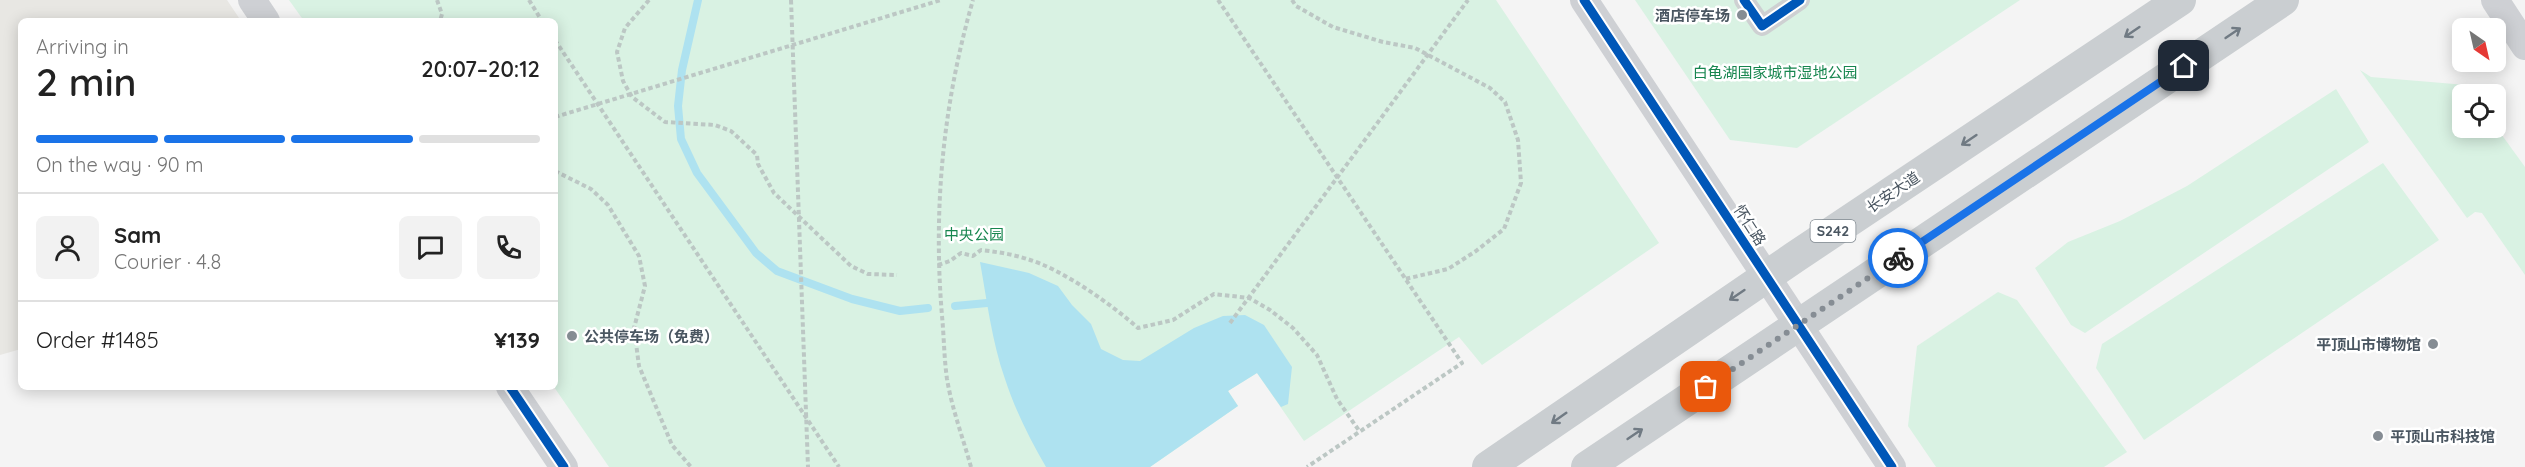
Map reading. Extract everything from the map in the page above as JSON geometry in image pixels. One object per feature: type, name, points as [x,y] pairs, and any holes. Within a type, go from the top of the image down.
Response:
[{"type":"main road","name":"长安大道","points":[[1488,467],[1766,276],[2180,0]]},
{"type":"main road","points":[[1587,467],[2283,0]]},
{"type":"street","points":[[252,0],[264,18]]},
{"type":"street","name":"怀仁路","points":[[1584,0],[1892,467]]},
{"type":"street","points":[[1744,0],[1762,26],[1800,0]]},
{"type":"street","points":[[2495,0],[2525,46]]},
{"type":"street","points":[[512,390],[564,467]]},
{"type":"path","points":[[437,0],[442,14],[441,18]]},
{"type":"path","points":[[529,0],[541,18]]},
{"type":"path","points":[[649,0],[625,28],[617,52],[623,81],[631,94],[665,122],[715,125],[731,131],[757,155],[758,164],[774,193],[851,266],[868,274],[897,275]]},
{"type":"path","points":[[790,0],[808,467]]},
{"type":"path","points":[[558,116],[941,0]]},
{"type":"path","points":[[971,467],[947,379],[938,265],[938,207],[946,116],[953,75],[972,0]]},
{"type":"path","points":[[1218,0],[1462,363],[1307,467]]},
{"type":"path","points":[[1292,0],[1296,6],[1333,27],[1383,42],[1415,48],[1490,88],[1505,102],[1518,141],[1521,183],[1504,229],[1476,251],[1448,268],[1405,279]]},
{"type":"path","points":[[1230,323],[1468,0]]},
{"type":"path","points":[[558,44],[839,467]]},
{"type":"path","points":[[558,172],[591,189],[608,205],[639,256],[645,286],[634,328],[639,366],[672,445],[691,467]]},
{"type":"path","points":[[938,265],[950,261],[961,253],[973,256],[981,250],[1028,259],[1052,269],[1105,301],[1138,328],[1173,320],[1214,294],[1249,298],[1270,310],[1293,328],[1317,355],[1337,399],[1360,432]]},
{"type":"shaded area","points":[[0,0],[227,0],[239,18],[18,18],[18,350],[0,355]]},
{"type":"green space","name":"中央公园","points":[[289,0],[1496,0],[1659,243],[1482,365],[1459,337],[1304,441],[1257,373],[1228,391],[1238,406],[1150,467],[609,467],[556,390],[558,390],[558,18],[302,18]]},
{"type":"green space","name":"白龟湖国家城市湿地公园","points":[[1635,0],[2020,0],[1797,148],[1730,140]]},
{"type":"green space","points":[[2360,70],[2371,77],[2454,84],[2452,84],[2452,138],[2504,138],[2525,167],[2525,275],[2482,213],[2475,212],[2467,218]]},
{"type":"green space","points":[[2336,89],[2369,142],[2085,333],[2071,325],[2035,268],[2068,242],[2120,221],[2187,186]]},
{"type":"green space","points":[[2383,163],[2439,240],[2144,440],[2096,368],[2102,344]]},
{"type":"green space","points":[[1998,292],[2017,300],[2127,452],[2104,467],[1936,467],[1908,426],[1917,346]]},
{"type":"water","points":[[980,262],[1029,273],[1058,286],[1072,305],[1091,324],[1101,349],[1123,360],[1140,361],[1194,328],[1223,316],[1245,315],[1264,325],[1292,367],[1288,404],[1281,407],[1257,373],[1228,391],[1238,406],[1150,467],[1046,467],[1013,402],[1000,365]]},
{"type":"waterway","points":[[698,0],[682,70],[678,106],[681,139],[697,173],[756,253],[777,271],[852,299],[900,311],[928,308]]},
{"type":"waterway","points":[[955,306],[987,303]]},
{"type":"cycle path","points":[[1584,0],[1892,467]]},
{"type":"cycle path","points":[[1744,0],[1762,26],[1800,0]]},
{"type":"cycle path","points":[[512,390],[564,467]]},
{"type":"way so far","points":[[1706,387],[1898,258]]},
{"type":"place","name":"酒店停车场","points":[[1742,15]]},
{"type":"place","name":"公共停车场（免费）","points":[[572,336]]},
{"type":"place","name":"平顶山市博物馆","points":[[2433,344]]},
{"type":"place","name":"平顶山市科技馆","points":[[2378,436]]},
{"type":"route","points":[[1898,258],[2184,66]]}]
